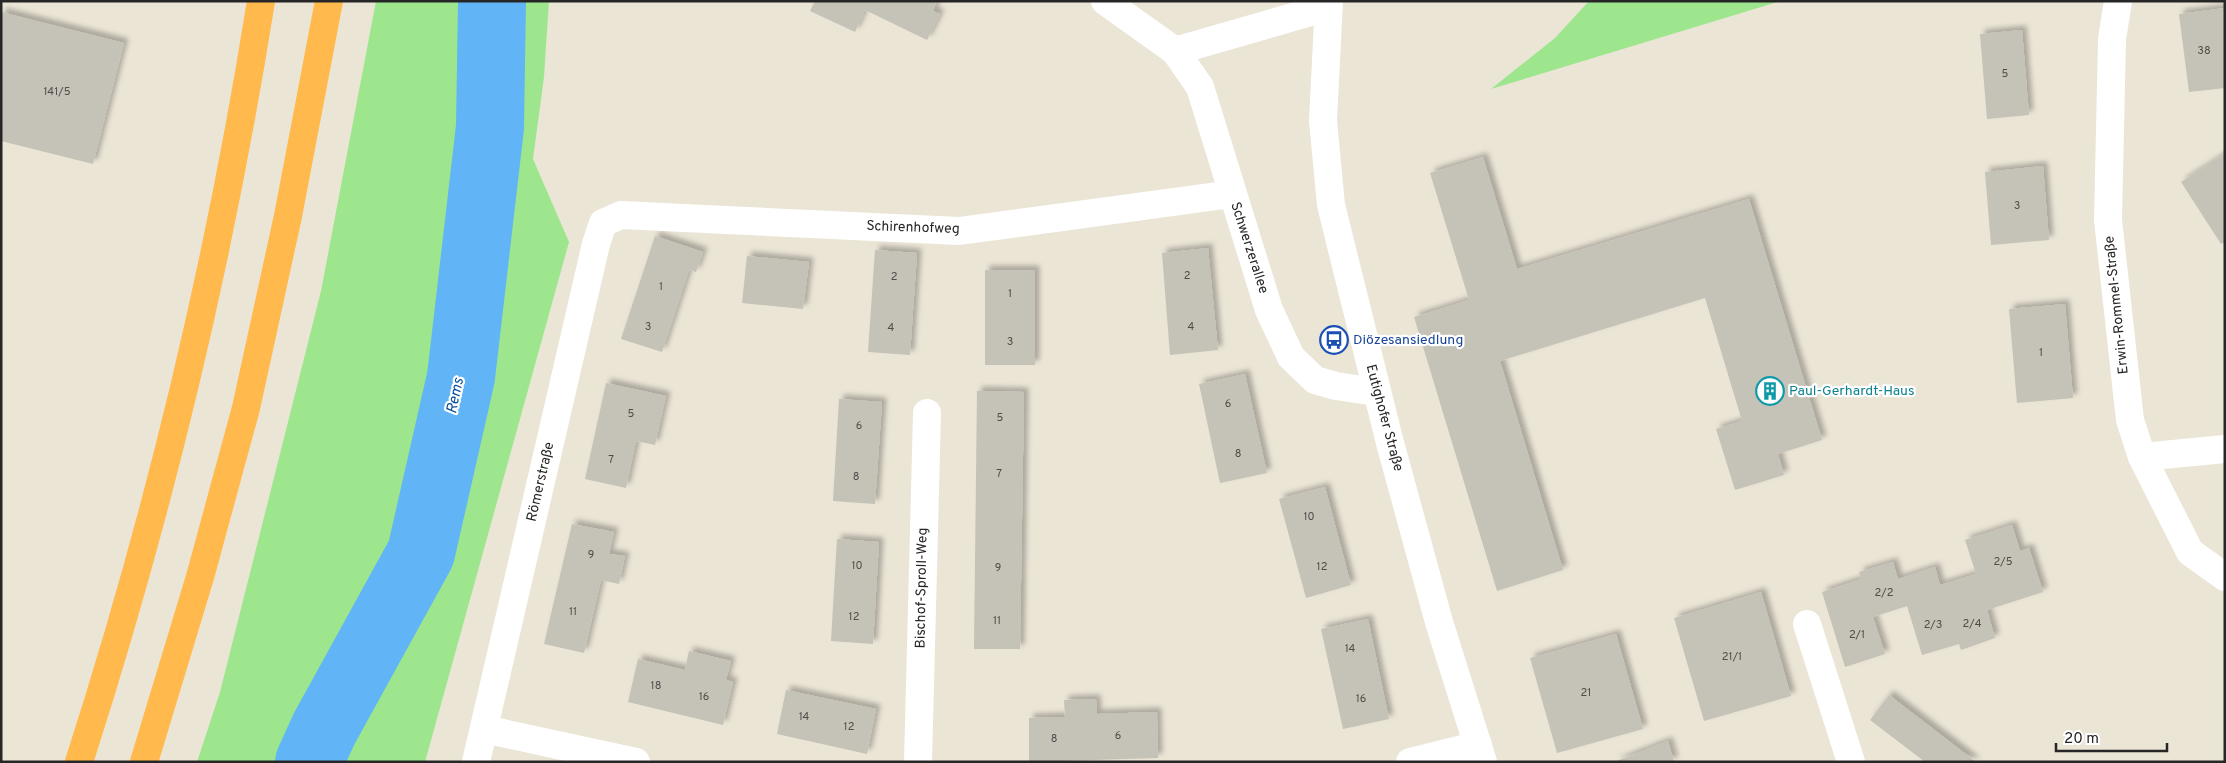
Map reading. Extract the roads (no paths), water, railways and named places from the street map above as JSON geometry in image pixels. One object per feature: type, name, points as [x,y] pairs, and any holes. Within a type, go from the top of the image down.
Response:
[{"type":"highway","points":[[79,762],[137,570],[181,404],[230,185],[261,1]]},
{"type":"highway","points":[[144,762],[200,576],[246,408],[288,216],[328,1]]},
{"type":"street","name":"Schwerzerallee","points":[[1105,1],[1175,51],[1200,87],[1269,310],[1291,357],[1315,380],[1336,386],[1376,392]]},
{"type":"street","name":"Erwin-Rommel-Straße","points":[[2118,1],[2112,39],[2108,220],[2130,420],[2142,457],[2190,552],[2225,577]]},
{"type":"street","points":[[1175,51],[1329,4]]},
{"type":"street","name":"Eutighofer Straße","points":[[1329,4],[1323,122],[1331,205],[1376,392],[1439,622],[1480,753]]},
{"type":"street","name":"Schirenhofweg","points":[[621,215],[959,231],[1232,194]]},
{"type":"street","name":"Römerstraße","points":[[476,762],[596,244],[603,223],[621,215]]},
{"type":"street","name":"Bischof-Sproll-Weg","points":[[918,762],[927,413]]},
{"type":"street","points":[[2142,457],[2225,449]]},
{"type":"street","points":[[1807,624],[1851,762]]},
{"type":"street","points":[[484,729],[636,762]]},
{"type":"street","points":[[1410,762],[1480,753]]},
{"type":"waterway","name":"Rems","points":[[309,762],[324,729],[421,553],[461,377],[490,127],[492,1]]},
{"type":"place","name":"Diözesansiedlung","points":[[1334,340]]},
{"type":"place","name":"Paul-Gerhardt-Haus","points":[[1770,391]]}]
